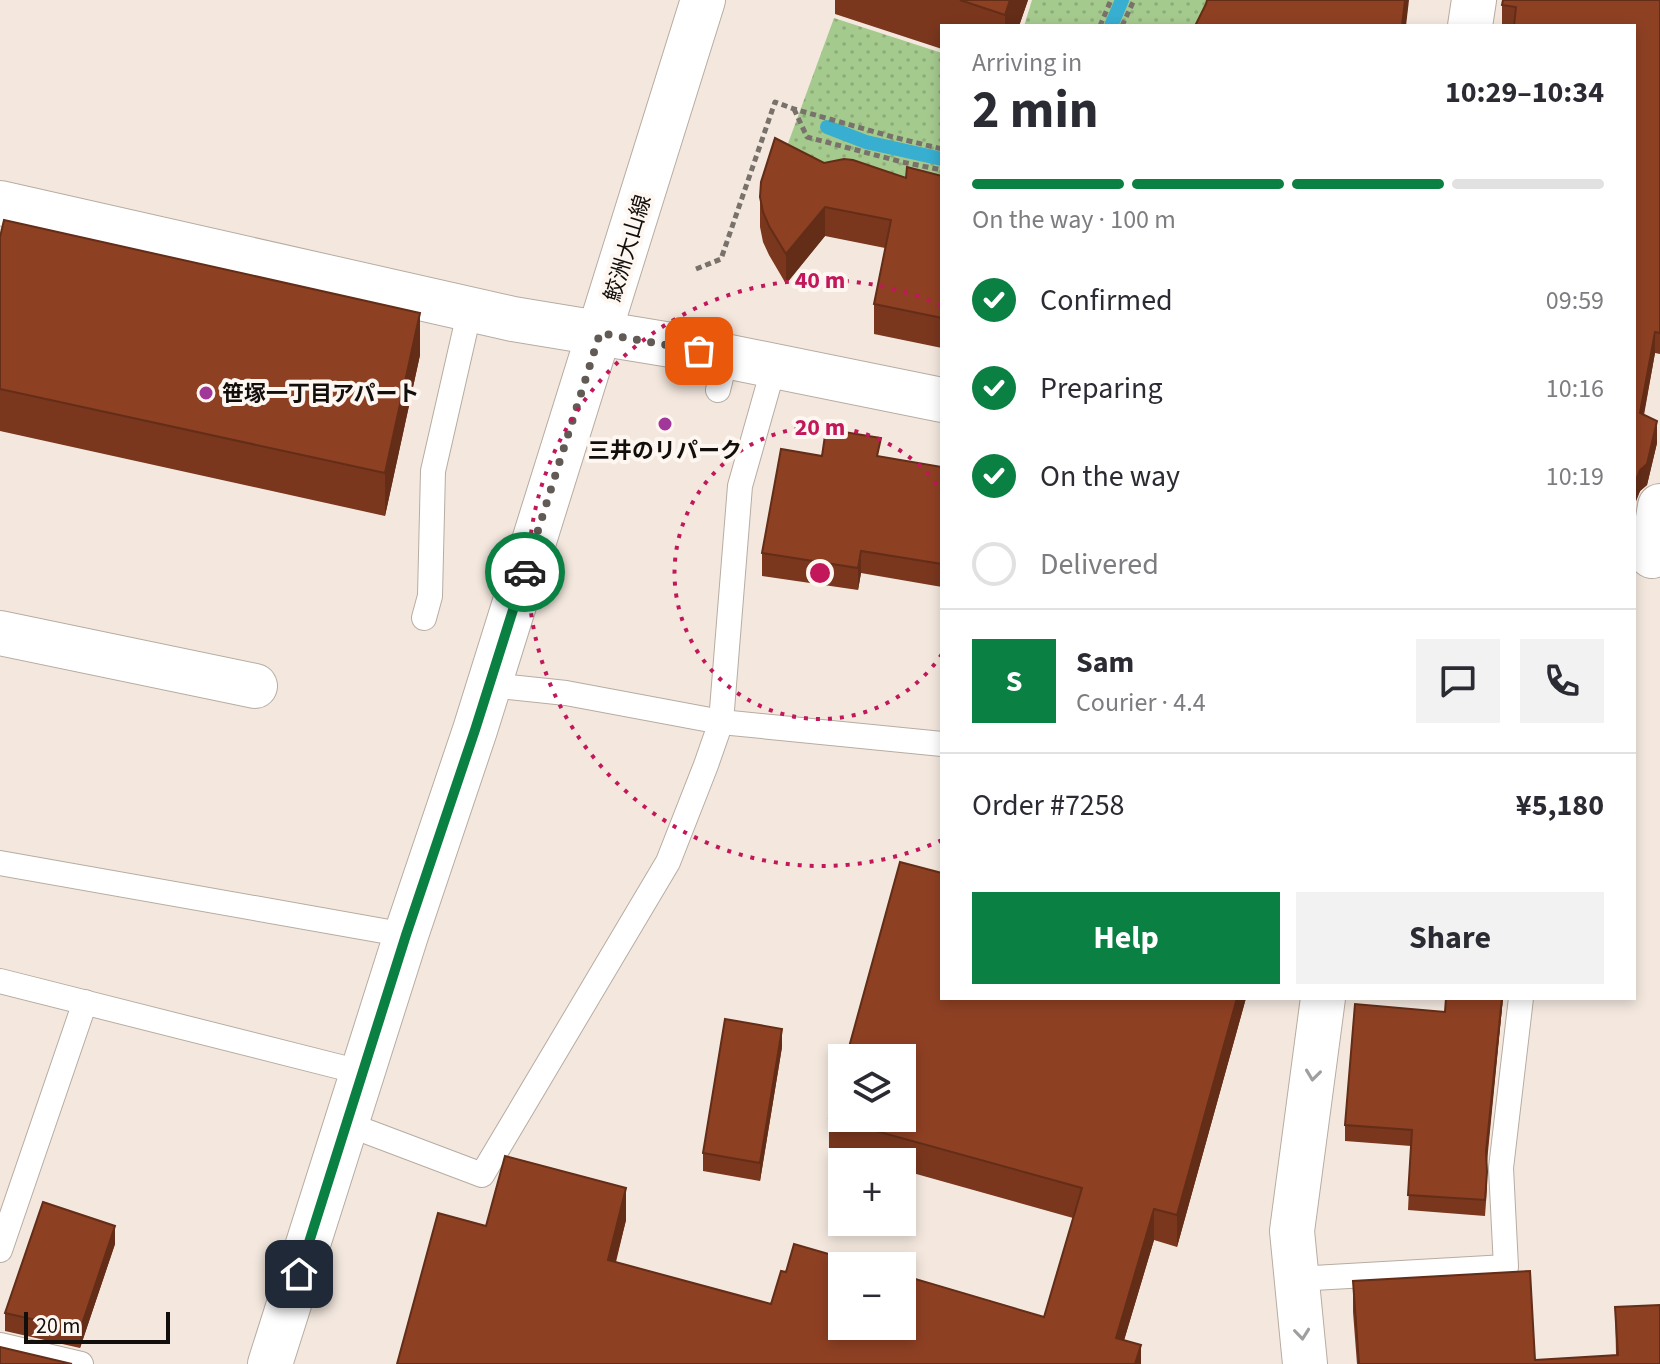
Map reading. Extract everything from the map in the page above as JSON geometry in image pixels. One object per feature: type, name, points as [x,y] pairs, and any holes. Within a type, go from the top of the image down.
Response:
[{"type":"street","name":"鮫洲大山線","points":[[270,1364],[406,935],[490,685],[703,0]]},
{"type":"street","points":[[1470,24],[1474,0]]},
{"type":"street","points":[[0,203],[513,319],[600,333],[722,374],[774,366],[940,400]]},
{"type":"street","points":[[1649,555],[1660,506]]},
{"type":"street","points":[[0,633],[255,686]]},
{"type":"street","points":[[1305,1364],[1292,1231],[1323,1000]]},
{"type":"lane","points":[[424,618],[430,596],[433,471],[470,309]]},
{"type":"lane","points":[[347,1124],[482,1175],[668,862],[721,722],[740,486],[774,366]]},
{"type":"lane","points":[[490,685],[566,693],[721,722],[940,744]]},
{"type":"lane","points":[[0,863],[406,935]]},
{"type":"lane","points":[[0,981],[364,1073]]},
{"type":"lane","points":[[1296,1279],[1506,1267],[1501,1168],[1521,1000]]},
{"type":"lane","points":[[0,1250],[85,1002]]},
{"type":"lane","points":[[0,1345],[65,1362]]},
{"type":"path","points":[[1101,24],[1111,0]]},
{"type":"path","points":[[1123,24],[1134,0]]},
{"type":"path","points":[[696,269],[721,259],[775,102],[940,148]]},
{"type":"path","points":[[794,109],[807,137],[940,170]]},
{"type":"green space","points":[[1032,0],[1208,0],[1205,24],[1025,24]]},
{"type":"green space","points":[[834,18],[940,52],[940,204],[779,168]]},
{"type":"building","points":[[960,0],[1010,0],[1005,15]]},
{"type":"building","points":[[1207,0],[1405,0],[1402,24],[1196,24]]},
{"type":"building","points":[[1503,0],[1660,0],[1660,333],[1655,332],[1640,413],[1657,421],[1647,464],[1636,480],[1636,24],[1514,24],[1516,7],[1502,5]]},
{"type":"building","points":[[775,138],[824,163],[853,160],[906,178],[907,167],[940,175],[940,318],[874,304],[891,220],[825,207],[786,254],[763,212],[761,182]]},
{"type":"building","name":"笹塚一丁目アパート","points":[[4,220],[420,313],[385,473],[0,389],[0,237]]},
{"type":"building","points":[[826,429],[881,438],[877,456],[940,467],[940,564],[861,551],[858,568],[762,553],[781,449],[822,456]]},
{"type":"building","points":[[900,862],[940,872],[940,1000],[1236,1000],[1177,1215],[1154,1209],[1116,1338],[1141,1345],[1135,1364],[397,1364],[438,1213],[486,1226],[505,1156],[626,1188],[608,1260],[771,1304],[781,1271],[786,1272],[794,1244],[828,1254],[828,1340],[916,1340],[916,1279],[1044,1317],[1082,1188],[880,1132],[916,1132],[916,1044],[850,1044]]},
{"type":"building","points":[[1446,1000],[1502,1000],[1486,1151],[1485,1200],[1408,1195],[1412,1130],[1345,1125],[1355,1004],[1445,1012]]},
{"type":"building","points":[[725,1019],[782,1029],[760,1163],[703,1153]]},
{"type":"building","points":[[43,1202],[115,1226],[80,1330],[5,1313]]},
{"type":"building","points":[[1530,1271],[1535,1360],[1618,1355],[1615,1307],[1660,1305],[1660,1364],[1359,1364],[1353,1281]]},
{"type":"building","points":[[0,1347],[72,1364],[0,1364]]},
{"type":"waterway","points":[[1112,24],[1122,0]]},
{"type":"waterway","points":[[827,127],[866,142],[940,159]]},
{"type":"way so far","points":[[525,572],[600,333],[699,351]]},
{"type":"place","name":"笹塚一丁目アパート","points":[[206,393]]},
{"type":"place","name":"三井のリパーク","points":[[665,424]]},
{"type":"route","points":[[299,1274],[525,572]]}]
